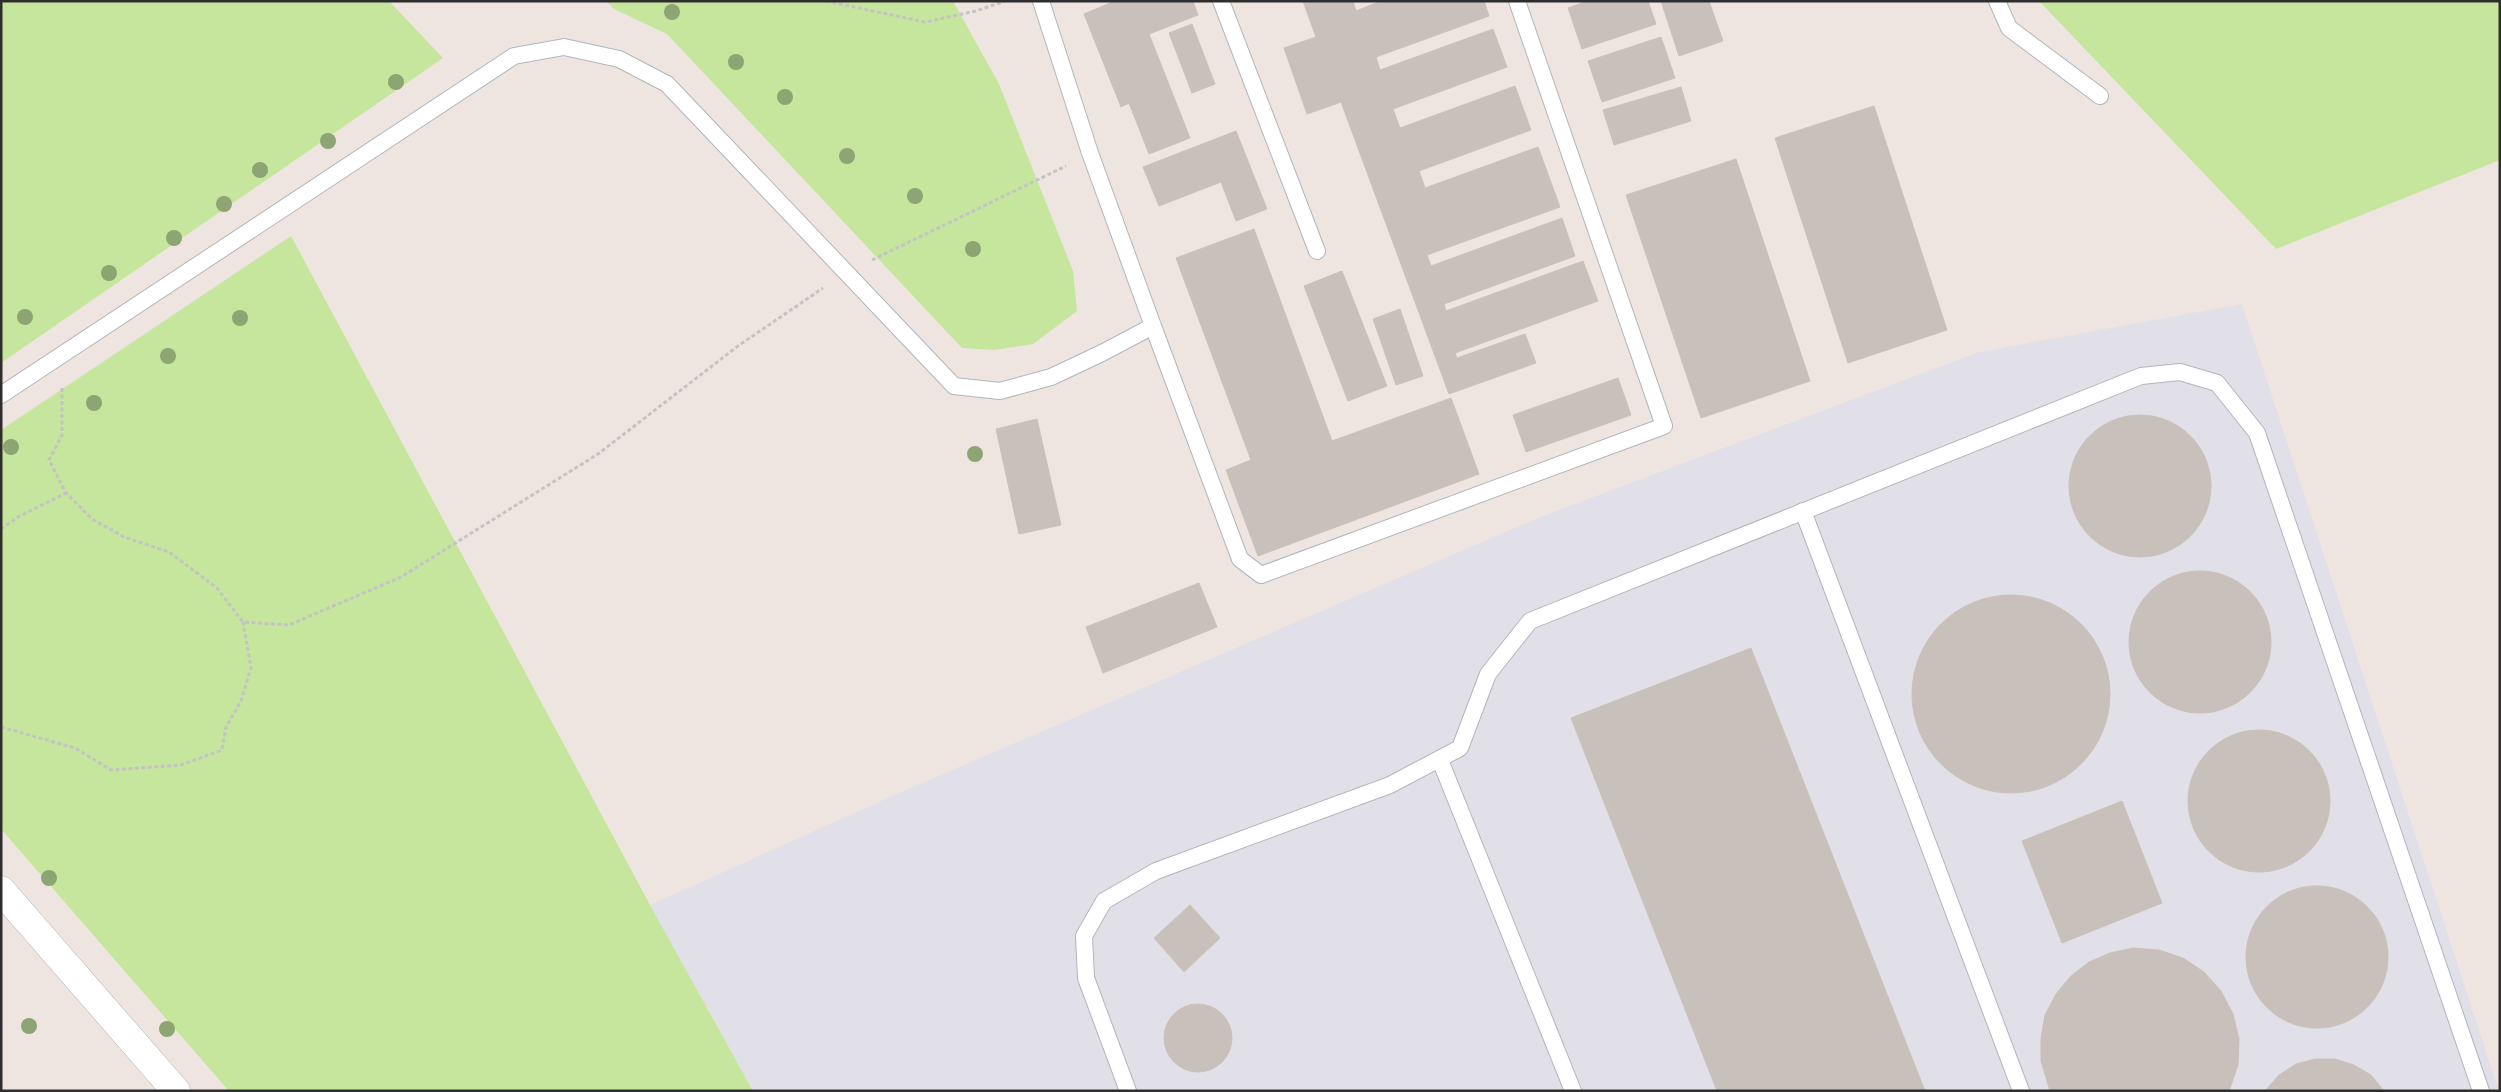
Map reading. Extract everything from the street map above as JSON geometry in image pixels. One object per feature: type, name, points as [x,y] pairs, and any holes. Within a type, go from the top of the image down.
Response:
[{"type":"street","points":[[1,890],[176,1091]]},
{"type":"lane","points":[[1041,1],[1090,153],[1240,559],[1261,575],[1664,426],[1518,1]]},
{"type":"lane","points":[[1221,1],[1317,251]]},
{"type":"lane","points":[[1996,1],[2009,28],[2100,96]]},
{"type":"lane","points":[[1,396],[514,56],[564,47],[619,59],[667,84],[954,386],[1000,391],[1051,377],[1153,326]]},
{"type":"lane","points":[[1128,1091],[1086,978],[1084,936],[1104,901],[1156,871],[1390,785],[1460,748],[1488,674],[1530,621],[2141,376],[2180,372],[2217,383],[2257,433],[2481,1091]]},
{"type":"lane","points":[[1803,511],[2021,1091]]},
{"type":"lane","points":[[1440,760],[1573,1091]]},
{"type":"path","points":[[826,1],[925,22],[976,11],[1004,1]]},
{"type":"path","points":[[243,622],[289,625],[401,577],[598,454],[738,346],[845,273],[987,206],[1090,153]]},
{"type":"path","points":[[1,727],[75,748],[111,770],[181,765],[222,750],[226,727],[241,701],[251,668],[243,622],[217,588],[169,552],[124,537],[92,519],[66,493],[49,460],[62,435],[62,355]]},
{"type":"path","points":[[1,529],[18,517],[66,493]]},
{"type":"shaded area","points":[[2242,304],[2499,1091],[753,1091],[650,905],[910,788],[1543,516],[1979,352]]},
{"type":"green space","points":[[1,1],[389,1],[443,58],[1,363]]},
{"type":"green space","points":[[606,1],[953,1],[999,84],[1073,271],[1077,311],[1033,344],[995,350],[962,348],[667,34],[614,9]]},
{"type":"green space","points":[[2039,1],[2500,1],[2500,160],[2276,249]]},
{"type":"green space","points":[[291,236],[650,905],[753,1091],[229,1091],[1,829],[1,430]]},
{"type":"building","points":[[1115,1],[1193,1],[1198,15],[1149,34],[1190,138],[1149,154],[1129,103],[1121,107],[1084,14]]},
{"type":"building","points":[[1303,1],[1353,1],[1356,11],[1381,1],[1484,1],[1489,16],[1376,57],[1380,70],[1493,29],[1507,67],[1393,109],[1400,128],[1515,86],[1531,130],[1419,171],[1425,188],[1538,147],[1560,207],[1427,255],[1431,266],[1562,218],[1575,256],[1444,304],[1446,311],[1583,261],[1598,301],[1455,353],[1457,358],[1525,334],[1536,363],[1449,394],[1341,102],[1307,114],[1284,48],[1316,37]]},
{"type":"building","points":[[1588,1],[1648,1],[1656,24],[1582,49],[1568,8]]},
{"type":"building","points":[[1661,1],[1709,1],[1723,41],[1679,56]]},
{"type":"building","points":[[1192,24],[1215,84],[1192,93],[1169,33]]},
{"type":"building","points":[[1661,37],[1675,78],[1602,102],[1588,61]]},
{"type":"building","points":[[1681,87],[1691,121],[1614,145],[1603,110]]},
{"type":"building","points":[[1874,106],[1947,330],[1848,363],[1775,138]]},
{"type":"building","points":[[1236,131],[1267,209],[1236,221],[1221,182],[1159,206],[1143,167]]},
{"type":"building","points":[[1736,159],[1810,381],[1701,418],[1626,195]]},
{"type":"building","points":[[1254,229],[1332,441],[1451,398],[1479,474],[1258,556],[1226,470],[1251,460],[1176,258]]},
{"type":"building","points":[[1342,271],[1387,386],[1348,401],[1304,286]]},
{"type":"building","points":[[1400,309],[1423,376],[1396,385],[1373,319]]},
{"type":"building","points":[[1618,378],[1631,415],[1526,452],[1513,415]]},
{"type":"building","points":[[2140,415],[2167,421],[2179,427],[2190,436],[2199,447],[2205,459],[2211,486],[2205,513],[2199,525],[2190,536],[2179,545],[2167,551],[2140,557],[2113,551],[2101,545],[2090,536],[2081,525],[2075,513],[2069,486],[2075,459],[2081,447],[2090,436],[2101,427],[2113,421]]},
{"type":"building","points":[[1037,419],[1061,525],[1019,534],[996,429]]},
{"type":"building","points":[[2200,571],[2227,577],[2239,583],[2250,592],[2259,603],[2265,615],[2271,642],[2265,669],[2259,681],[2250,692],[2239,701],[2227,707],[2200,713],[2173,707],[2161,701],[2150,692],[2141,681],[2135,669],[2129,642],[2135,615],[2141,603],[2150,592],[2161,583],[2173,577]]},
{"type":"building","points":[[1199,583],[1217,627],[1103,673],[1086,627]]},
{"type":"building","points":[[2001,595],[2021,595],[2049,602],[2074,617],[2088,631],[2103,656],[2110,684],[2110,704],[2103,732],[2088,757],[2074,771],[2049,786],[2040,789],[2021,793],[2001,793],[1973,786],[1948,771],[1934,757],[1919,732],[1916,723],[1912,704],[1912,684],[1919,656],[1934,631],[1948,617],[1973,602],[1982,599]]},
{"type":"building","points":[[1751,648],[1925,1091],[1717,1091],[1571,718]]},
{"type":"building","points":[[2259,730],[2286,736],[2298,742],[2309,751],[2318,762],[2324,774],[2330,801],[2324,828],[2318,840],[2309,851],[2298,860],[2286,866],[2259,872],[2232,866],[2220,860],[2209,851],[2200,840],[2194,828],[2188,801],[2194,774],[2200,762],[2209,751],[2220,742],[2232,736]]},
{"type":"building","points":[[2122,801],[2162,903],[2062,943],[2022,841]]},
{"type":"building","points":[[2317,886],[2344,892],[2356,898],[2367,907],[2376,918],[2382,930],[2388,957],[2382,984],[2376,996],[2367,1007],[2356,1016],[2344,1022],[2317,1028],[2290,1022],[2278,1016],[2267,1007],[2258,996],[2252,984],[2246,957],[2252,930],[2258,918],[2267,907],[2278,898],[2290,892]]},
{"type":"building","points":[[1190,905],[1220,938],[1184,972],[1154,938]]},
{"type":"building","points":[[2133,948],[2159,950],[2183,958],[2204,972],[2221,991],[2233,1014],[2239,1039],[2238,1065],[2229,1091],[2050,1091],[2041,1061],[2041,1038],[2045,1015],[2056,994],[2071,976],[2089,962],[2110,953]]},
{"type":"building","points":[[1198,1004],[1211,1007],[1222,1014],[1229,1025],[1232,1038],[1229,1051],[1222,1062],[1211,1069],[1198,1072],[1185,1069],[1174,1062],[1167,1051],[1164,1038],[1167,1025],[1174,1014],[1185,1007]]},
{"type":"building","points":[[2315,1059],[2335,1059],[2354,1065],[2371,1075],[2384,1091],[2265,1091],[2279,1075],[2296,1064]]}]
